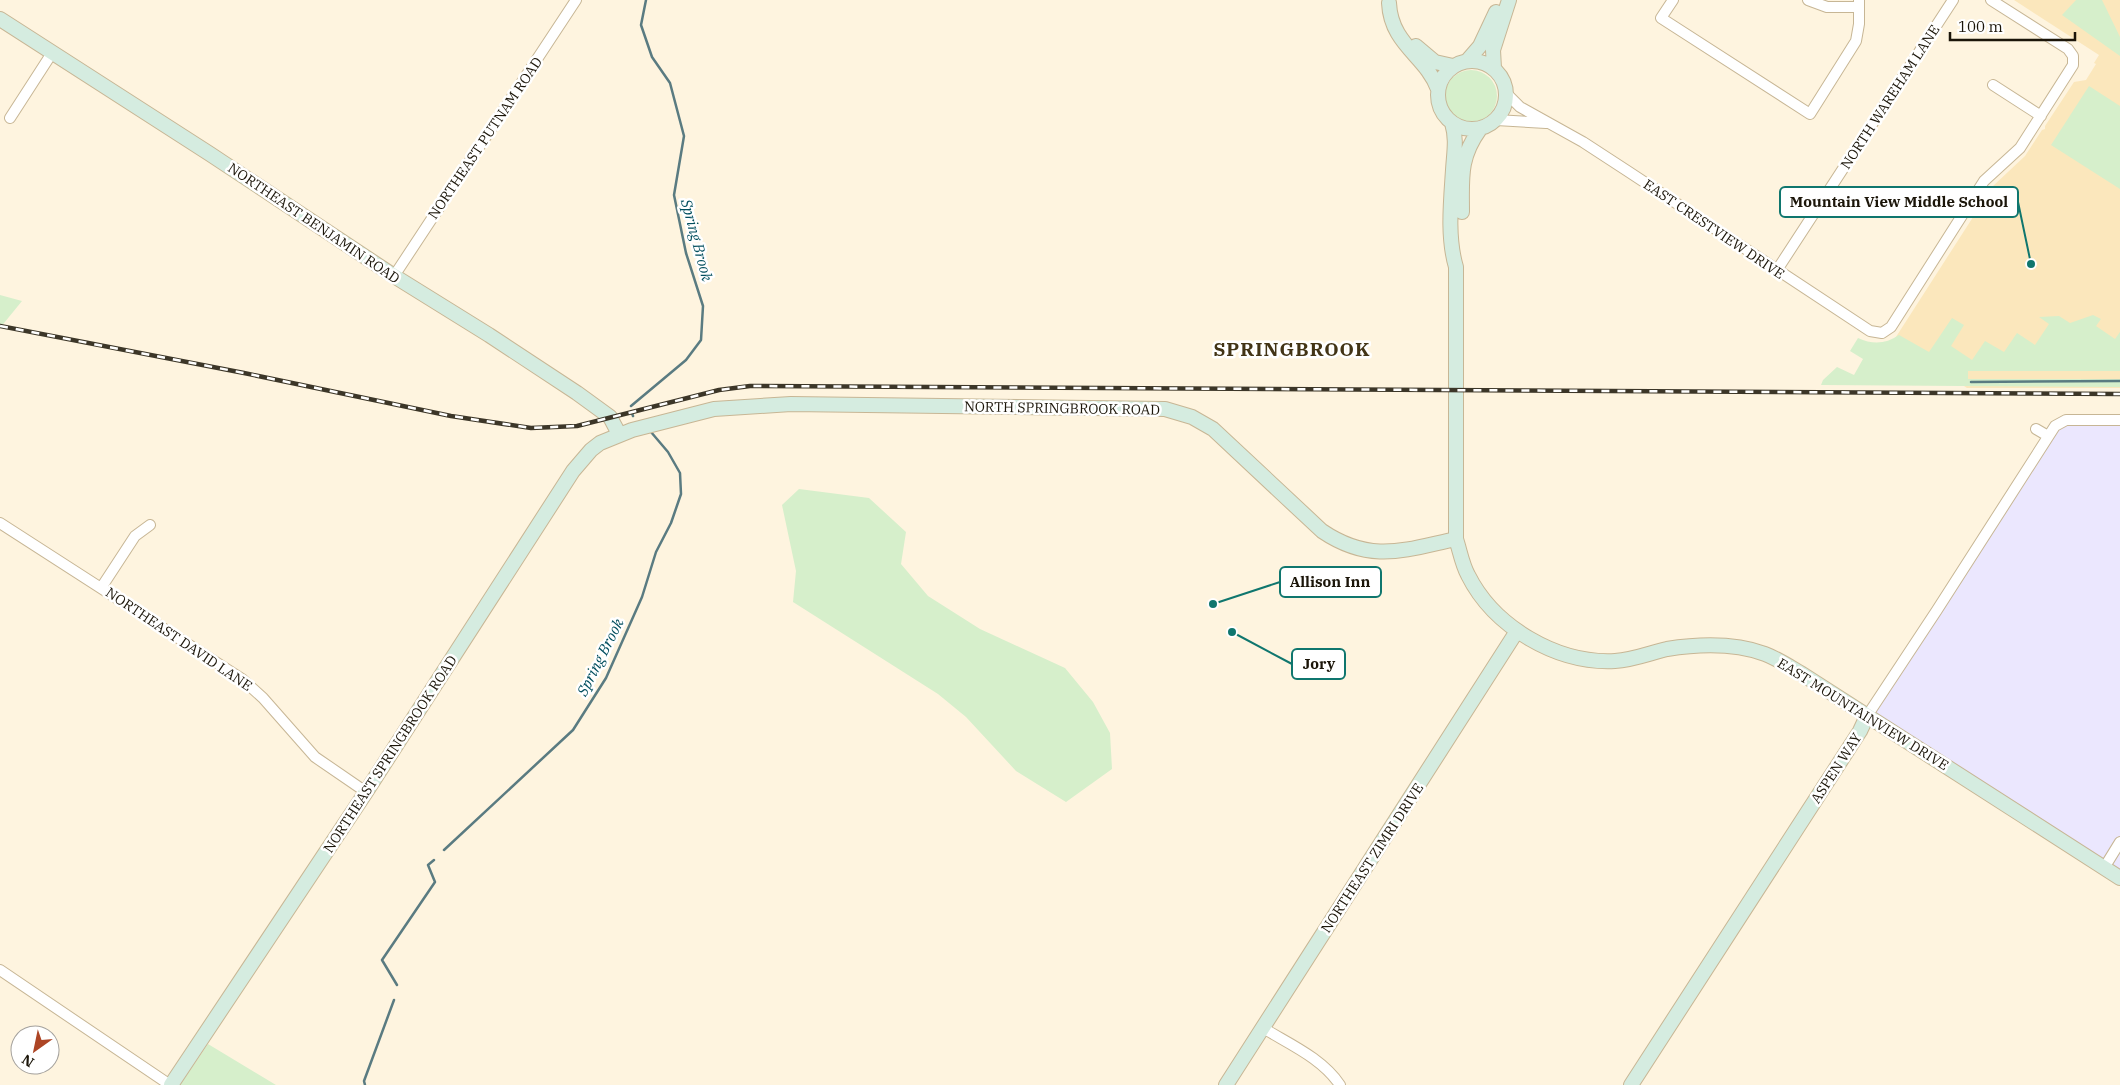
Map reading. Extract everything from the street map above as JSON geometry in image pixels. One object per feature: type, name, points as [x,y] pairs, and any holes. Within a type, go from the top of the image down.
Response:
[{"type":"street","name":"NORTHEAST PUTNAM ROAD","points":[[394,276],[576,0]]},
{"type":"street","points":[[1480,129],[1462,128],[1452,123],[1441,110],[1438,89],[1441,80],[1480,46],[1502,0]]},
{"type":"street","points":[[1494,68],[1493,50],[1509,0]]},
{"type":"street","points":[[1673,0],[1661,18],[1810,114],[1856,41],[1859,24],[1859,4],[1827,7],[1808,0]]},
{"type":"street","name":"NORTH WAREHAM LANE","points":[[1777,270],[1953,0]]},
{"type":"street","points":[[1991,0],[2068,49],[2074,59],[2070,72],[2041,116],[1993,84]]},
{"type":"street","points":[[1388,2],[1399,14],[1408,35],[1416,47],[1436,62],[1460,64],[1477,61],[1494,68],[1503,80],[1506,94],[1504,108],[1496,120],[1480,129],[1469,145],[1463,165],[1461,252],[1456,267]]},
{"type":"street","points":[[1388,2],[1390,16],[1399,36],[1428,71],[1438,89]]},
{"type":"street","name":"NORTHEAST BENJAMIN ROAD","points":[[0,19],[577,393],[610,418],[619,434]]},
{"type":"street","points":[[10,118],[52,52]]},
{"type":"street","name":"EAST CRESTVIEW DRIVE","points":[[1506,94],[1520,107],[1583,142],[1870,332],[1882,333],[1891,327],[1984,182],[2020,148],[2041,116]]},
{"type":"street","name":"EAST CRESTVIEW DRIVE","points":[[1496,120],[1546,123]]},
{"type":"street","points":[[1452,123],[1456,143],[1452,183],[1452,252],[1456,267],[1456,539]]},
{"type":"street","name":"NORTH SPRINGBROOK ROAD","points":[[619,434],[694,413],[746,405],[1166,409],[1192,417],[1213,429],[1322,531],[1339,542],[1351,547],[1382,552],[1396,552],[1456,539]]},
{"type":"street","points":[[2036,429],[2048,436],[2055,426],[2066,420],[2120,420]]},
{"type":"street","name":"NORTHEAST SPRINGBROOK ROAD","points":[[170,1085],[366,792],[573,471],[591,450],[619,434]]},
{"type":"street","name":"ASPEN WAY","points":[[1632,1085],[2048,436]]},
{"type":"street","name":"NORTHEAST DAVID LANE","points":[[0,523],[242,678],[268,703],[315,757],[366,792]]},
{"type":"street","points":[[101,588],[135,536],[150,526]]},
{"type":"street","name":"EAST MOUNTAINVIEW DRIVE","points":[[1456,539],[1468,575],[1478,593],[1504,621],[1517,631],[1551,649],[1599,661],[1616,661],[1683,647],[1718,646],[1764,654],[1781,662],[1867,716],[2120,878]]},
{"type":"street","name":"NORTHEAST ZIMRI DRIVE","points":[[1226,1085],[1517,631]]},
{"type":"street","points":[[2104,868],[2120,842]]},
{"type":"street","points":[[0,970],[170,1085]]},
{"type":"street","points":[[1263,1028],[1325,1068],[1340,1085]]},
{"type":"shaded area","points":[[2014,0],[2120,0],[2120,388],[1967,388],[1894,340],[1993,186],[2025,156],[2042,130],[2045,129],[2045,126],[2074,82],[2086,80],[2096,64],[2094,63],[2099,55]]},
{"type":"shaded area","points":[[2120,419],[2120,880],[1867,716],[2048,436],[2066,420]]},
{"type":"green space","points":[[2076,0],[2102,0],[2120,37],[2120,56],[2062,15]]},
{"type":"green space","points":[[1466,70],[1476,70],[1490,77],[1497,91],[1497,101],[1490,115],[1476,122],[1466,122],[1456,118],[1449,111],[1445,101],[1445,91],[1449,81],[1456,74]]},
{"type":"green space","points":[[2089,86],[2120,106],[2120,189],[2051,145]]},
{"type":"green space","points":[[0,295],[22,301],[0,328]]},
{"type":"green space","points":[[2093,315],[2101,319],[2096,326],[2115,339],[2120,332],[2120,371],[1968,371],[1968,379],[2120,379],[2120,387],[1821,385],[1823,380],[1837,367],[1854,375],[1863,359],[1850,351],[1858,338],[1869,342],[1879,342],[1899,335],[1929,352],[1952,318],[1964,325],[1951,346],[1972,360],[1985,341],[2004,352],[2017,333],[2035,345],[2049,324],[2039,317],[2059,316],[2070,323]]},
{"type":"green space","points":[[799,489],[869,498],[906,532],[901,564],[928,596],[980,629],[1065,668],[1093,702],[1110,733],[1112,769],[1066,802],[1016,771],[966,717],[938,694],[793,602],[796,571],[782,505]]},
{"type":"green space","points":[[208,1044],[276,1085],[180,1085]]},
{"type":"waterway","name":"Spring Brook","points":[[631,406],[686,360],[701,340],[703,306],[686,253],[674,195],[684,136],[670,83],[652,57],[641,25],[646,0]]},
{"type":"waterway","points":[[1971,382],[2120,381]]},
{"type":"waterway","name":"Spring Brook","points":[[444,850],[573,730],[606,678],[642,597],[656,552],[671,523],[681,494],[680,473],[668,452],[651,432]]},
{"type":"waterway","name":"Spring Brook","points":[[397,985],[382,960],[435,882],[428,865],[434,860]]},
{"type":"waterway","name":"Spring Brook","points":[[365,1085],[364,1081],[394,1000]]},
{"type":"railway","points":[[0,326],[244,373],[451,416],[531,428],[577,426],[719,390],[750,386],[2120,394]]},
{"type":"place","name":"Mountain View Middle School","points":[[2031,264]]},
{"type":"place","name":"Allison Inn","points":[[1213,604]]},
{"type":"place","name":"Jory","points":[[1232,632]]},
{"type":"district","name":"SPRINGBROOK","points":[[1292,349]]}]
